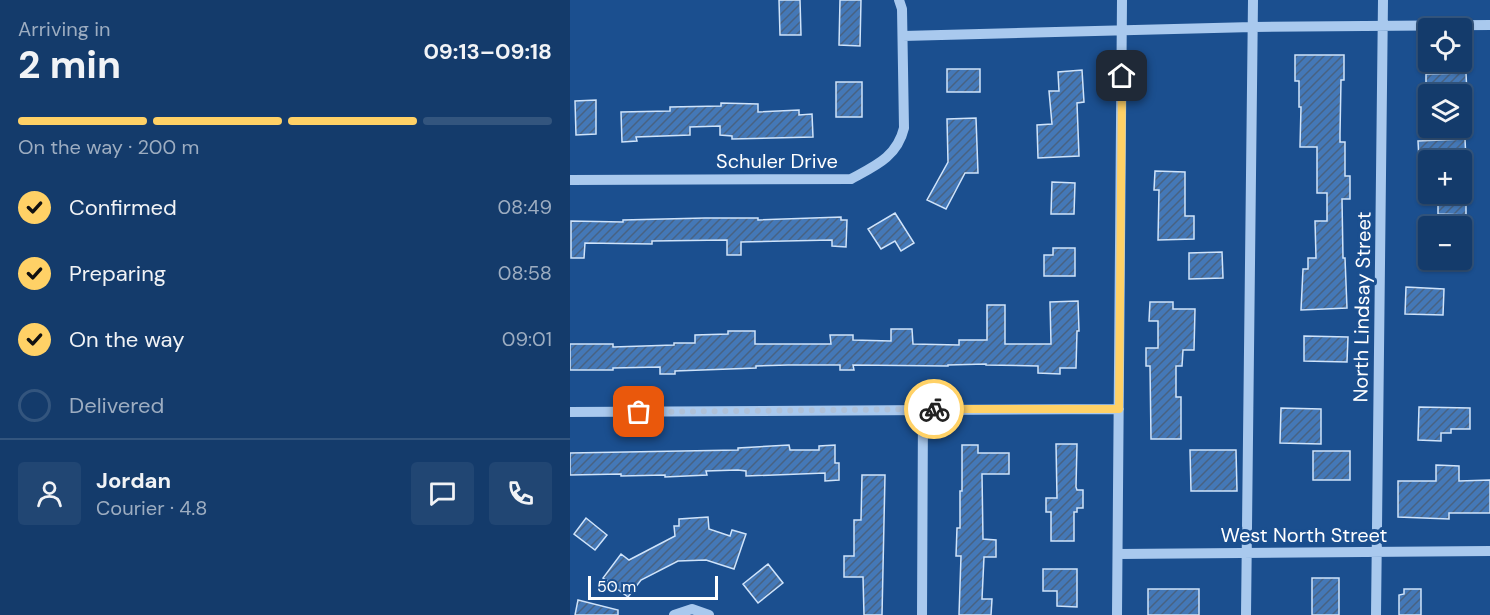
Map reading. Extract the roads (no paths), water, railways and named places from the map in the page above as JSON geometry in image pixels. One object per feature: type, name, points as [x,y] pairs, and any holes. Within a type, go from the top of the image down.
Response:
[{"type":"street","name":"Schuler Drive","points":[[570,180],[851,179],[882,163],[901,138],[904,128],[902,9],[899,0]]},
{"type":"street","points":[[1117,615],[1122,0]]},
{"type":"street","points":[[1246,615],[1253,0]]},
{"type":"street","name":"North Lindsay Street","points":[[1376,615],[1383,0]]},
{"type":"street","points":[[903,36],[1252,27],[1490,25]]},
{"type":"street","points":[[922,615],[924,409]]},
{"type":"street","points":[[570,412],[1119,409]]},
{"type":"street","name":"West North Street","points":[[1118,554],[1490,551]]},
{"type":"street","points":[[674,615],[692,609],[709,615]]}]
